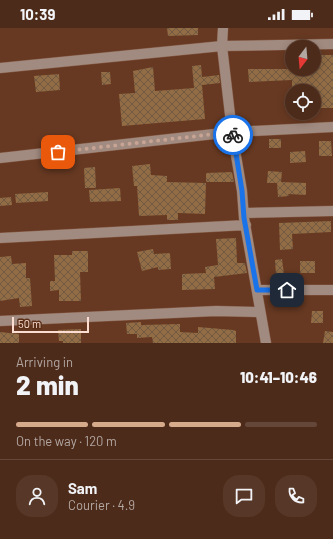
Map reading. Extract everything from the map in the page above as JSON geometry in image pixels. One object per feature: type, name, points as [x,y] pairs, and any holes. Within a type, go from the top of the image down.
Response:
[{"type":"street","points":[[222,28],[222,46],[232,132],[257,290],[259,312],[266,343]]},
{"type":"street","points":[[0,68],[222,46],[333,44]]},
{"type":"street","points":[[0,158],[232,132],[333,127]]},
{"type":"street","points":[[244,213],[333,211]]},
{"type":"street","points":[[0,238],[246,225]]},
{"type":"street","points":[[257,290],[333,290]]},
{"type":"street","points":[[0,321],[216,311],[259,312]]},
{"type":"building","points":[[167,28],[198,28],[198,35],[168,36]]},
{"type":"building","points":[[321,55],[333,55],[333,108],[321,108],[321,84],[292,84],[292,80],[249,82],[248,69],[285,69],[285,76],[321,76]]},
{"type":"building","points":[[201,65],[202,77],[219,75],[220,83],[202,85],[205,119],[122,126],[119,94],[135,93],[133,71],[153,67],[155,91],[194,88],[192,66]]},
{"type":"building","points":[[101,72],[110,72],[111,84],[102,85]]},
{"type":"building","points":[[59,74],[60,90],[36,92],[34,76]]},
{"type":"building","points":[[269,139],[281,139],[281,148],[269,148]]},
{"type":"building","points":[[319,141],[331,141],[332,156],[319,156]]},
{"type":"building","points":[[305,151],[306,162],[290,163],[290,152]]},
{"type":"building","points":[[150,164],[151,175],[167,176],[167,182],[206,183],[205,214],[178,213],[178,220],[167,220],[167,215],[139,216],[137,186],[134,186],[132,166]]},
{"type":"building","points":[[95,167],[96,188],[85,188],[84,168]]},
{"type":"building","points":[[268,171],[282,172],[281,182],[306,183],[306,195],[288,194],[289,196],[278,197],[277,183],[267,183]]},
{"type":"building","points":[[232,172],[234,182],[206,182],[206,173]]},
{"type":"building","points":[[120,188],[121,201],[90,202],[89,190]]},
{"type":"building","points":[[48,192],[48,201],[16,203],[15,194]]},
{"type":"building","points":[[11,197],[12,205],[0,206],[0,198]]},
{"type":"building","points":[[331,221],[331,232],[292,234],[293,249],[280,250],[279,223]]},
{"type":"building","points":[[236,238],[237,263],[245,263],[247,273],[214,277],[215,289],[182,290],[182,274],[206,273],[205,267],[218,265],[216,239]]},
{"type":"building","points":[[153,249],[154,254],[170,253],[171,269],[158,270],[158,267],[142,271],[137,252]]},
{"type":"building","points":[[72,251],[88,251],[88,272],[80,272],[81,301],[59,301],[59,290],[50,291],[50,281],[55,281],[54,255],[72,255]]},
{"type":"building","points":[[11,256],[12,264],[26,263],[26,278],[30,278],[32,306],[20,307],[19,298],[0,301],[0,257]]},
{"type":"building","points":[[282,259],[284,274],[276,275],[275,260]]},
{"type":"building","points":[[300,261],[315,261],[315,273],[300,273]]},
{"type":"building","points":[[312,311],[323,311],[323,323],[311,323]]},
{"type":"building","points":[[141,322],[141,325],[180,324],[180,332],[198,333],[198,327],[233,330],[236,331],[236,343],[153,343],[152,337],[137,338],[137,334],[127,334],[126,323]]},
{"type":"building","points":[[81,329],[81,343],[63,343],[63,341],[59,341],[58,330]]},
{"type":"building","points":[[325,331],[333,332],[333,343],[323,343]]},
{"type":"building","points":[[0,332],[19,334],[19,343],[0,343]]},
{"type":"way so far","points":[[58,152],[232,132],[233,135]]},
{"type":"route","points":[[233,135],[242,191],[244,218],[257,290],[287,290]]}]
